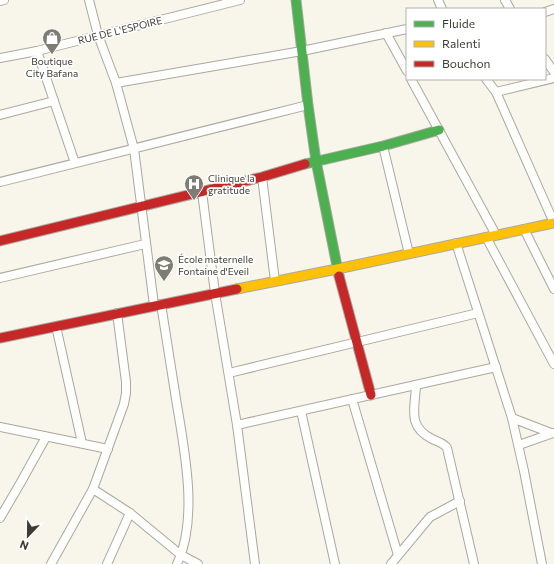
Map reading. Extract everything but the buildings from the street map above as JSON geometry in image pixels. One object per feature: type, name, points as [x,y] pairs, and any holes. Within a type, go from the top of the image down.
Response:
[{"type":"street","points":[[0,1],[4,0]]},
{"type":"street","points":[[89,0],[98,35],[116,83],[134,149],[145,244],[187,462],[188,522],[186,539],[177,564]]},
{"type":"street","name":"RUE DE L'ESPOIRE","points":[[0,58],[37,51],[240,0]]},
{"type":"street","points":[[296,0],[316,161],[337,269],[371,395]]},
{"type":"street","points":[[116,83],[302,51],[406,29]]},
{"type":"street","points":[[386,33],[406,69]]},
{"type":"street","points":[[37,51],[75,163]]},
{"type":"street","points":[[546,60],[554,72]]},
{"type":"street","points":[[412,80],[496,235]]},
{"type":"street","points":[[0,338],[157,304],[337,269],[554,223],[496,92],[487,80]]},
{"type":"street","points":[[496,92],[546,80]]},
{"type":"street","points":[[0,115],[54,101]]},
{"type":"street","points":[[0,182],[308,105]]},
{"type":"street","points":[[0,241],[262,177],[316,161],[383,146],[439,130]]},
{"type":"street","points":[[383,146],[409,254]]},
{"type":"street","points":[[262,177],[275,281]]},
{"type":"street","points":[[202,192],[215,293],[237,425],[255,564]]},
{"type":"street","points":[[524,230],[554,289]]},
{"type":"street","points":[[486,237],[554,364]]},
{"type":"street","points":[[456,243],[512,418],[542,564]]},
{"type":"street","points":[[0,278],[145,244]]},
{"type":"street","points":[[51,564],[93,489],[124,404],[126,393],[125,366],[117,313]]},
{"type":"street","points":[[229,373],[478,313]]},
{"type":"street","points":[[56,326],[82,443]]},
{"type":"street","points":[[237,425],[496,367]]},
{"type":"street","points":[[416,385],[414,411],[416,426],[425,434],[448,448],[474,564]]},
{"type":"street","points":[[352,399],[398,555]]},
{"type":"street","points":[[300,411],[336,564]]},
{"type":"street","points":[[512,418],[553,433]]},
{"type":"street","points":[[0,427],[82,443],[108,450]]},
{"type":"street","points":[[518,445],[553,433]]},
{"type":"street","points":[[0,518],[46,437]]},
{"type":"street","points":[[93,489],[130,513],[181,555],[198,564]]},
{"type":"street","points":[[391,564],[430,517],[460,500]]},
{"type":"street","points":[[107,564],[130,513]]},
{"type":"traffic: fast","points":[[296,0],[316,161],[339,276]]},
{"type":"traffic: fast","points":[[305,164],[383,146],[439,130]]},
{"type":"traffic: slow","points":[[237,289],[554,223]]},
{"type":"traffic: jam","points":[[0,241],[262,177],[305,164]]},
{"type":"traffic: jam","points":[[339,276],[371,395]]},
{"type":"traffic: jam","points":[[0,338],[237,289]]},
{"type":"place","name":"Boutique City Bafana","points":[[52,55]]},
{"type":"place","name":"Clinique la gratitude","points":[[194,201]]},
{"type":"place","name":"École maternelle Fontaine d'Eveil","points":[[164,282]]}]
